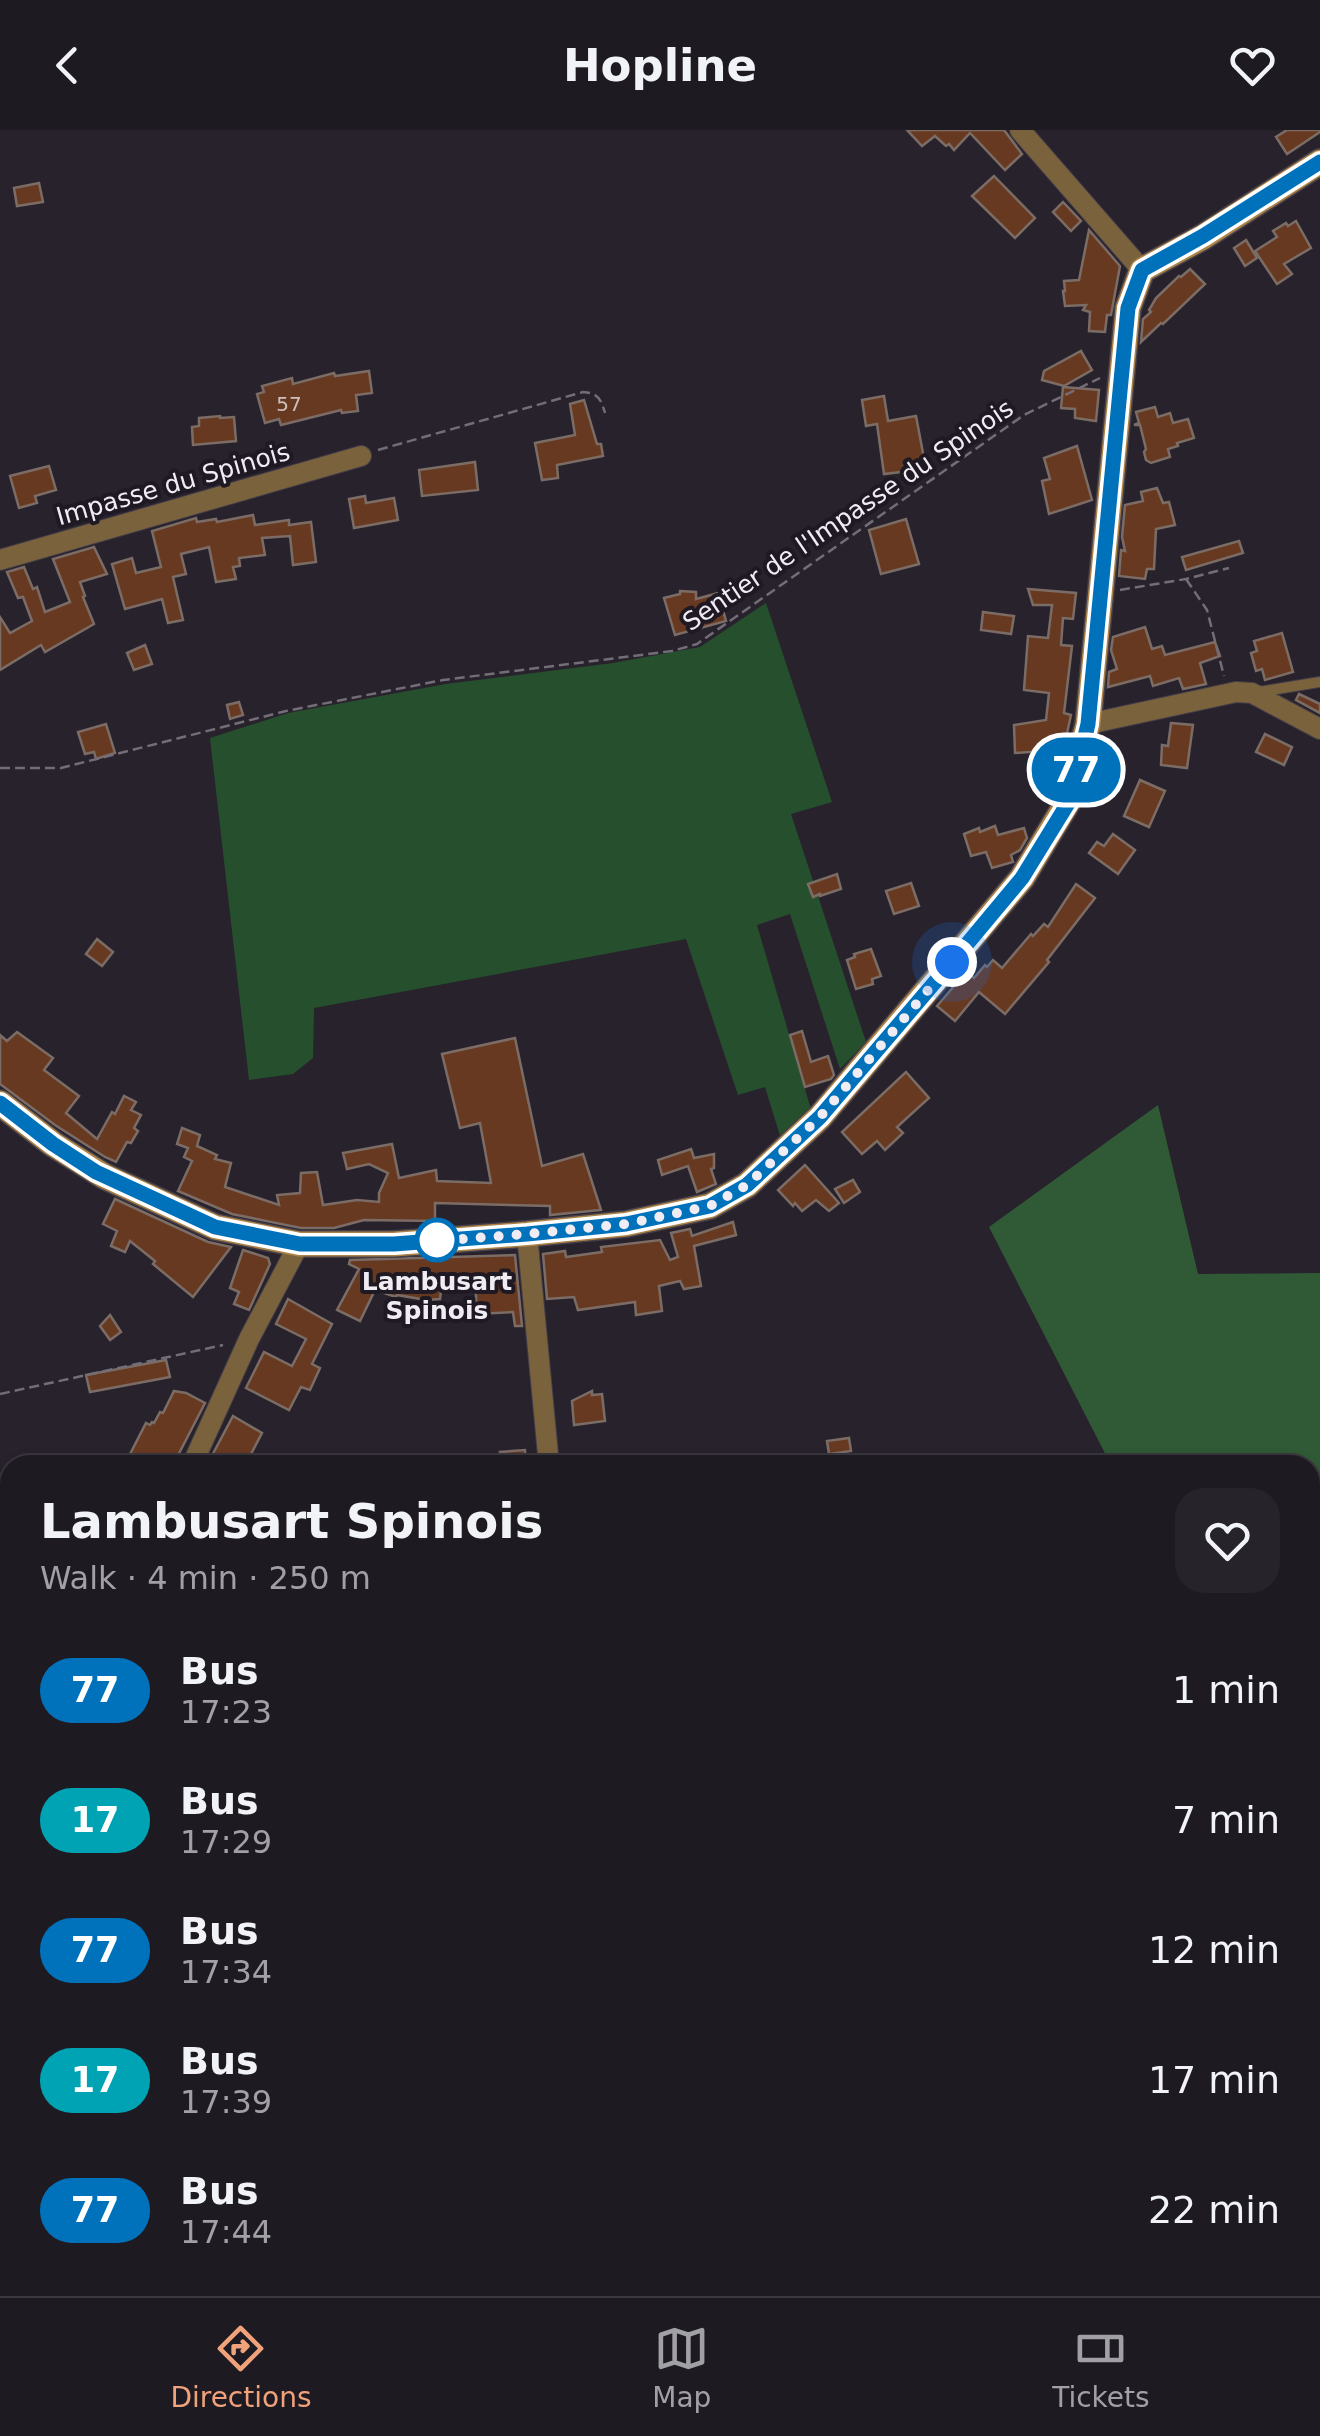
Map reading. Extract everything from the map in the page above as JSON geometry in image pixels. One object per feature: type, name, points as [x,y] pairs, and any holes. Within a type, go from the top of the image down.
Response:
[{"type":"street","points":[[1020,130],[1142,270]]},
{"type":"street","points":[[0,1103],[96,1172],[215,1227],[300,1244],[394,1244],[626,1224],[710,1206],[747,1185],[820,1117],[1022,878],[1070,800],[1088,724],[1128,308],[1142,270],[1320,162]]},
{"type":"street","name":"Impasse du Spinois","points":[[0,560],[361,456]]},
{"type":"street","points":[[1088,724],[1228,692],[1252,693],[1320,729]]},
{"type":"street","points":[[527,1234],[548,1455]]},
{"type":"street","points":[[197,1455],[249,1340],[300,1244]]},
{"type":"lane","points":[[1252,693],[1320,682]]},
{"type":"path","name":"Sentier de l'Impasse du Spinois","points":[[0,768],[61,768],[286,711],[425,684],[672,651],[697,644],[1024,415],[1101,377],[1120,375]]},
{"type":"path","points":[[361,456],[582,392],[597,395],[606,413]]},
{"type":"path","points":[[1099,594],[1229,568]]},
{"type":"path","points":[[1186,579],[1208,610],[1228,692]]},
{"type":"path","points":[[0,1394],[249,1340]]},
{"type":"green space","points":[[766,603],[832,802],[791,814],[866,1042],[840,1069],[790,914],[757,925],[812,1113],[782,1142],[765,1087],[738,1095],[686,939],[314,1008],[313,1058],[293,1074],[249,1080],[210,738],[288,713],[446,684],[613,663],[700,647]]},
{"type":"green space","points":[[1158,1105],[1198,1274],[1320,1273],[1320,1455],[1106,1455],[989,1227]]},
{"type":"building","points":[[907,130],[1004,130],[1022,154],[1005,170],[970,133],[954,150],[935,136],[922,146]]},
{"type":"building","points":[[1287,130],[1320,132],[1287,154],[1276,137]]},
{"type":"building","points":[[994,176],[1035,218],[1015,238],[972,196]]},
{"type":"building","points":[[39,183],[43,202],[17,206],[14,188]]},
{"type":"building","points":[[1063,202],[1081,221],[1071,231],[1053,212]]},
{"type":"building","points":[[1296,221],[1311,248],[1284,264],[1292,274],[1277,284],[1255,251],[1277,237],[1273,231]]},
{"type":"building","points":[[1089,230],[1120,266],[1105,332],[1089,331],[1090,312],[1083,310],[1086,305],[1065,306],[1064,281],[1079,280]]},
{"type":"building","points":[[1246,240],[1257,258],[1245,266],[1234,248]]},
{"type":"building","points":[[1190,269],[1205,284],[1141,342],[1143,319],[1151,312],[1156,298]]},
{"type":"building","points":[[1081,351],[1092,370],[1064,386],[1042,380],[1044,371]]},
{"type":"building","points":[[369,371],[372,393],[356,395],[358,411],[341,410],[281,425],[279,419],[265,423],[257,394],[264,392],[262,386],[292,378],[293,384],[334,373],[335,376]]},
{"type":"building","points":[[1063,387],[1099,390],[1096,421],[1075,418],[1075,409],[1061,408]]},
{"type":"building","points":[[884,396],[888,421],[916,416],[926,469],[884,474],[877,424],[866,426],[862,400]]},
{"type":"building","points":[[584,400],[603,456],[557,465],[558,478],[542,480],[535,443],[575,435],[570,404]]},
{"type":"building","points":[[1155,407],[1158,417],[1170,413],[1173,423],[1188,419],[1194,438],[1168,449],[1170,457],[1151,463],[1146,460],[1140,425],[1134,425],[1139,423],[1136,412]]},
{"type":"building","points":[[234,417],[236,441],[193,445],[192,427],[199,426],[199,418]]},
{"type":"building","points":[[1077,446],[1092,500],[1049,514],[1042,481],[1050,479],[1044,458]]},
{"type":"building","points":[[475,462],[478,490],[422,496],[419,470]]},
{"type":"building","points":[[49,466],[56,490],[35,496],[37,503],[19,508],[10,476]]},
{"type":"building","points":[[1157,488],[1163,503],[1169,502],[1175,525],[1156,529],[1154,569],[1147,569],[1145,579],[1119,576],[1121,550],[1125,551],[1125,505],[1143,501],[1141,492]]},
{"type":"building","points":[[365,496],[366,503],[394,498],[398,520],[354,528],[349,499]]},
{"type":"building","points":[[253,515],[255,525],[289,520],[289,525],[311,522],[316,562],[293,565],[290,536],[262,538],[265,555],[239,558],[240,566],[233,567],[236,579],[216,582],[209,547],[181,554],[186,574],[173,577],[183,620],[168,623],[162,599],[125,609],[112,564],[132,558],[136,573],[161,567],[152,531],[196,518],[197,522],[217,522]]},
{"type":"building","points":[[906,519],[919,564],[881,574],[869,530]]},
{"type":"building","points":[[1239,541],[1243,553],[1186,570],[1182,557]]},
{"type":"building","points":[[94,547],[107,574],[80,582],[94,624],[45,652],[41,645],[0,670],[0,617],[10,633],[32,621],[7,572],[24,567],[33,589],[37,587],[45,612],[70,602],[53,559]]},
{"type":"building","points":[[1028,589],[1076,593],[1073,619],[1063,618],[1061,645],[1072,646],[1064,713],[1071,715],[1057,780],[1043,778],[1043,751],[1015,753],[1014,725],[1046,720],[1049,693],[1024,690],[1028,636],[1048,638],[1052,605],[1033,605]]},
{"type":"building","points":[[680,591],[696,592],[696,599],[718,593],[726,621],[675,635],[664,598]]},
{"type":"building","points":[[983,612],[1014,616],[1011,634],[981,630]]},
{"type":"building","points":[[1145,627],[1152,649],[1162,646],[1165,655],[1215,642],[1220,656],[1200,663],[1206,684],[1183,689],[1179,678],[1153,686],[1150,676],[1108,687],[1109,672],[1117,669],[1111,650],[1113,637]]},
{"type":"building","points":[[1282,633],[1293,672],[1265,680],[1262,669],[1256,671],[1251,653],[1257,651],[1254,641]]},
{"type":"building","points":[[145,645],[152,664],[134,670],[127,653]]},
{"type":"building","points":[[1299,694],[1320,704],[1320,713],[1296,700]]},
{"type":"building","points":[[239,702],[243,715],[230,719],[227,705]]},
{"type":"building","points":[[1171,723],[1193,725],[1187,768],[1161,765],[1162,745],[1168,746]]},
{"type":"building","points":[[106,724],[115,753],[96,759],[94,752],[85,754],[78,732]]},
{"type":"building","points":[[1265,734],[1292,747],[1284,765],[1256,752]]},
{"type":"building","points":[[1140,780],[1165,791],[1149,827],[1124,816]]},
{"type":"building","points":[[995,826],[998,835],[1024,828],[1027,838],[1020,850],[1011,855],[1013,862],[992,868],[986,852],[971,856],[964,834]]},
{"type":"building","points":[[1113,834],[1135,850],[1118,874],[1089,853],[1097,842],[1104,846]]},
{"type":"building","points":[[837,874],[841,889],[813,897],[808,884]]},
{"type":"building","points":[[911,883],[919,906],[894,914],[886,891]]},
{"type":"building","points":[[1076,884],[1095,898],[1005,1014],[979,992],[955,1021],[937,1006],[966,972],[974,978],[993,960],[1002,968],[1031,934],[1044,924],[1048,927]]},
{"type":"building","points":[[97,939],[113,952],[102,966],[86,954]]},
{"type":"building","points":[[871,949],[881,976],[872,979],[873,984],[856,989],[847,960]]},
{"type":"building","points":[[802,1031],[811,1062],[828,1056],[834,1075],[805,1087],[790,1035]]},
{"type":"building","points":[[17,1032],[53,1058],[44,1070],[79,1096],[66,1113],[97,1139],[124,1096],[136,1102],[131,1110],[141,1115],[134,1128],[138,1131],[116,1162],[55,1125],[0,1084],[0,1035],[7,1041]]},
{"type":"building","points":[[515,1038],[542,1166],[583,1154],[601,1210],[550,1215],[550,1206],[435,1203],[435,1221],[364,1220],[334,1228],[301,1228],[232,1214],[178,1191],[192,1161],[184,1157],[188,1148],[177,1144],[182,1128],[200,1135],[197,1146],[217,1155],[215,1159],[231,1163],[225,1187],[279,1205],[277,1195],[300,1193],[301,1173],[317,1172],[323,1205],[357,1200],[379,1202],[388,1173],[369,1164],[347,1169],[343,1153],[392,1144],[399,1178],[436,1170],[437,1181],[491,1183],[480,1123],[460,1128],[442,1054]]},
{"type":"building","points":[[906,1072],[929,1098],[897,1127],[903,1133],[885,1150],[877,1141],[862,1154],[842,1132]]},
{"type":"building","points":[[691,1149],[694,1158],[714,1154],[711,1169],[716,1184],[697,1192],[688,1166],[662,1175],[658,1160]]},
{"type":"building","points":[[805,1165],[839,1203],[829,1211],[816,1200],[802,1211],[778,1190]]},
{"type":"building","points":[[853,1180],[860,1192],[844,1203],[835,1189]]},
{"type":"building","points":[[115,1199],[208,1242],[231,1247],[193,1297],[130,1241],[125,1252],[111,1246],[117,1231],[103,1224]]},
{"type":"building","points":[[733,1222],[736,1235],[694,1246],[701,1286],[684,1289],[680,1281],[659,1286],[662,1311],[636,1315],[635,1302],[578,1310],[574,1297],[547,1299],[543,1254],[565,1251],[566,1257],[602,1252],[601,1247],[660,1240],[670,1260],[678,1257],[671,1233],[690,1229],[692,1236]]},
{"type":"building","points":[[243,1250],[268,1258],[270,1264],[249,1310],[234,1304],[239,1292],[230,1288]]},
{"type":"building","points":[[515,1255],[522,1326],[515,1326],[513,1312],[477,1314],[475,1279],[447,1280],[440,1299],[396,1297],[375,1290],[360,1321],[337,1310],[359,1269],[349,1264],[350,1260]]},
{"type":"building","points":[[288,1299],[332,1324],[312,1364],[320,1368],[310,1390],[301,1387],[289,1410],[246,1388],[264,1352],[292,1366],[306,1339],[276,1324]]},
{"type":"building","points":[[110,1315],[121,1332],[110,1340],[100,1326]]},
{"type":"building","points":[[166,1360],[170,1377],[90,1392],[86,1375]]},
{"type":"building","points":[[174,1391],[205,1403],[178,1455],[130,1455],[146,1423],[154,1423]]},
{"type":"building","points":[[592,1391],[592,1395],[602,1394],[605,1421],[574,1425],[572,1401]]},
{"type":"building","points":[[233,1416],[262,1433],[253,1455],[212,1455]]},
{"type":"building","points":[[849,1438],[851,1451],[829,1454],[827,1441]]},
{"type":"building","points":[[525,1450],[525,1455],[500,1455],[500,1452]]},
{"type":"bus line","name":"77","points":[[0,1103],[96,1172],[215,1227],[300,1244],[394,1244],[626,1224],[710,1206],[747,1185],[820,1117],[952,962],[1022,878],[1070,800],[1088,724],[1128,308],[1142,270],[1320,162]]},
{"type":"place","name":"Lambusart Spinois","points":[[437,1240]]},
{"type":"route","points":[[437,1240],[423,1242],[626,1224],[710,1206],[747,1185],[820,1117],[952,962]]}]
